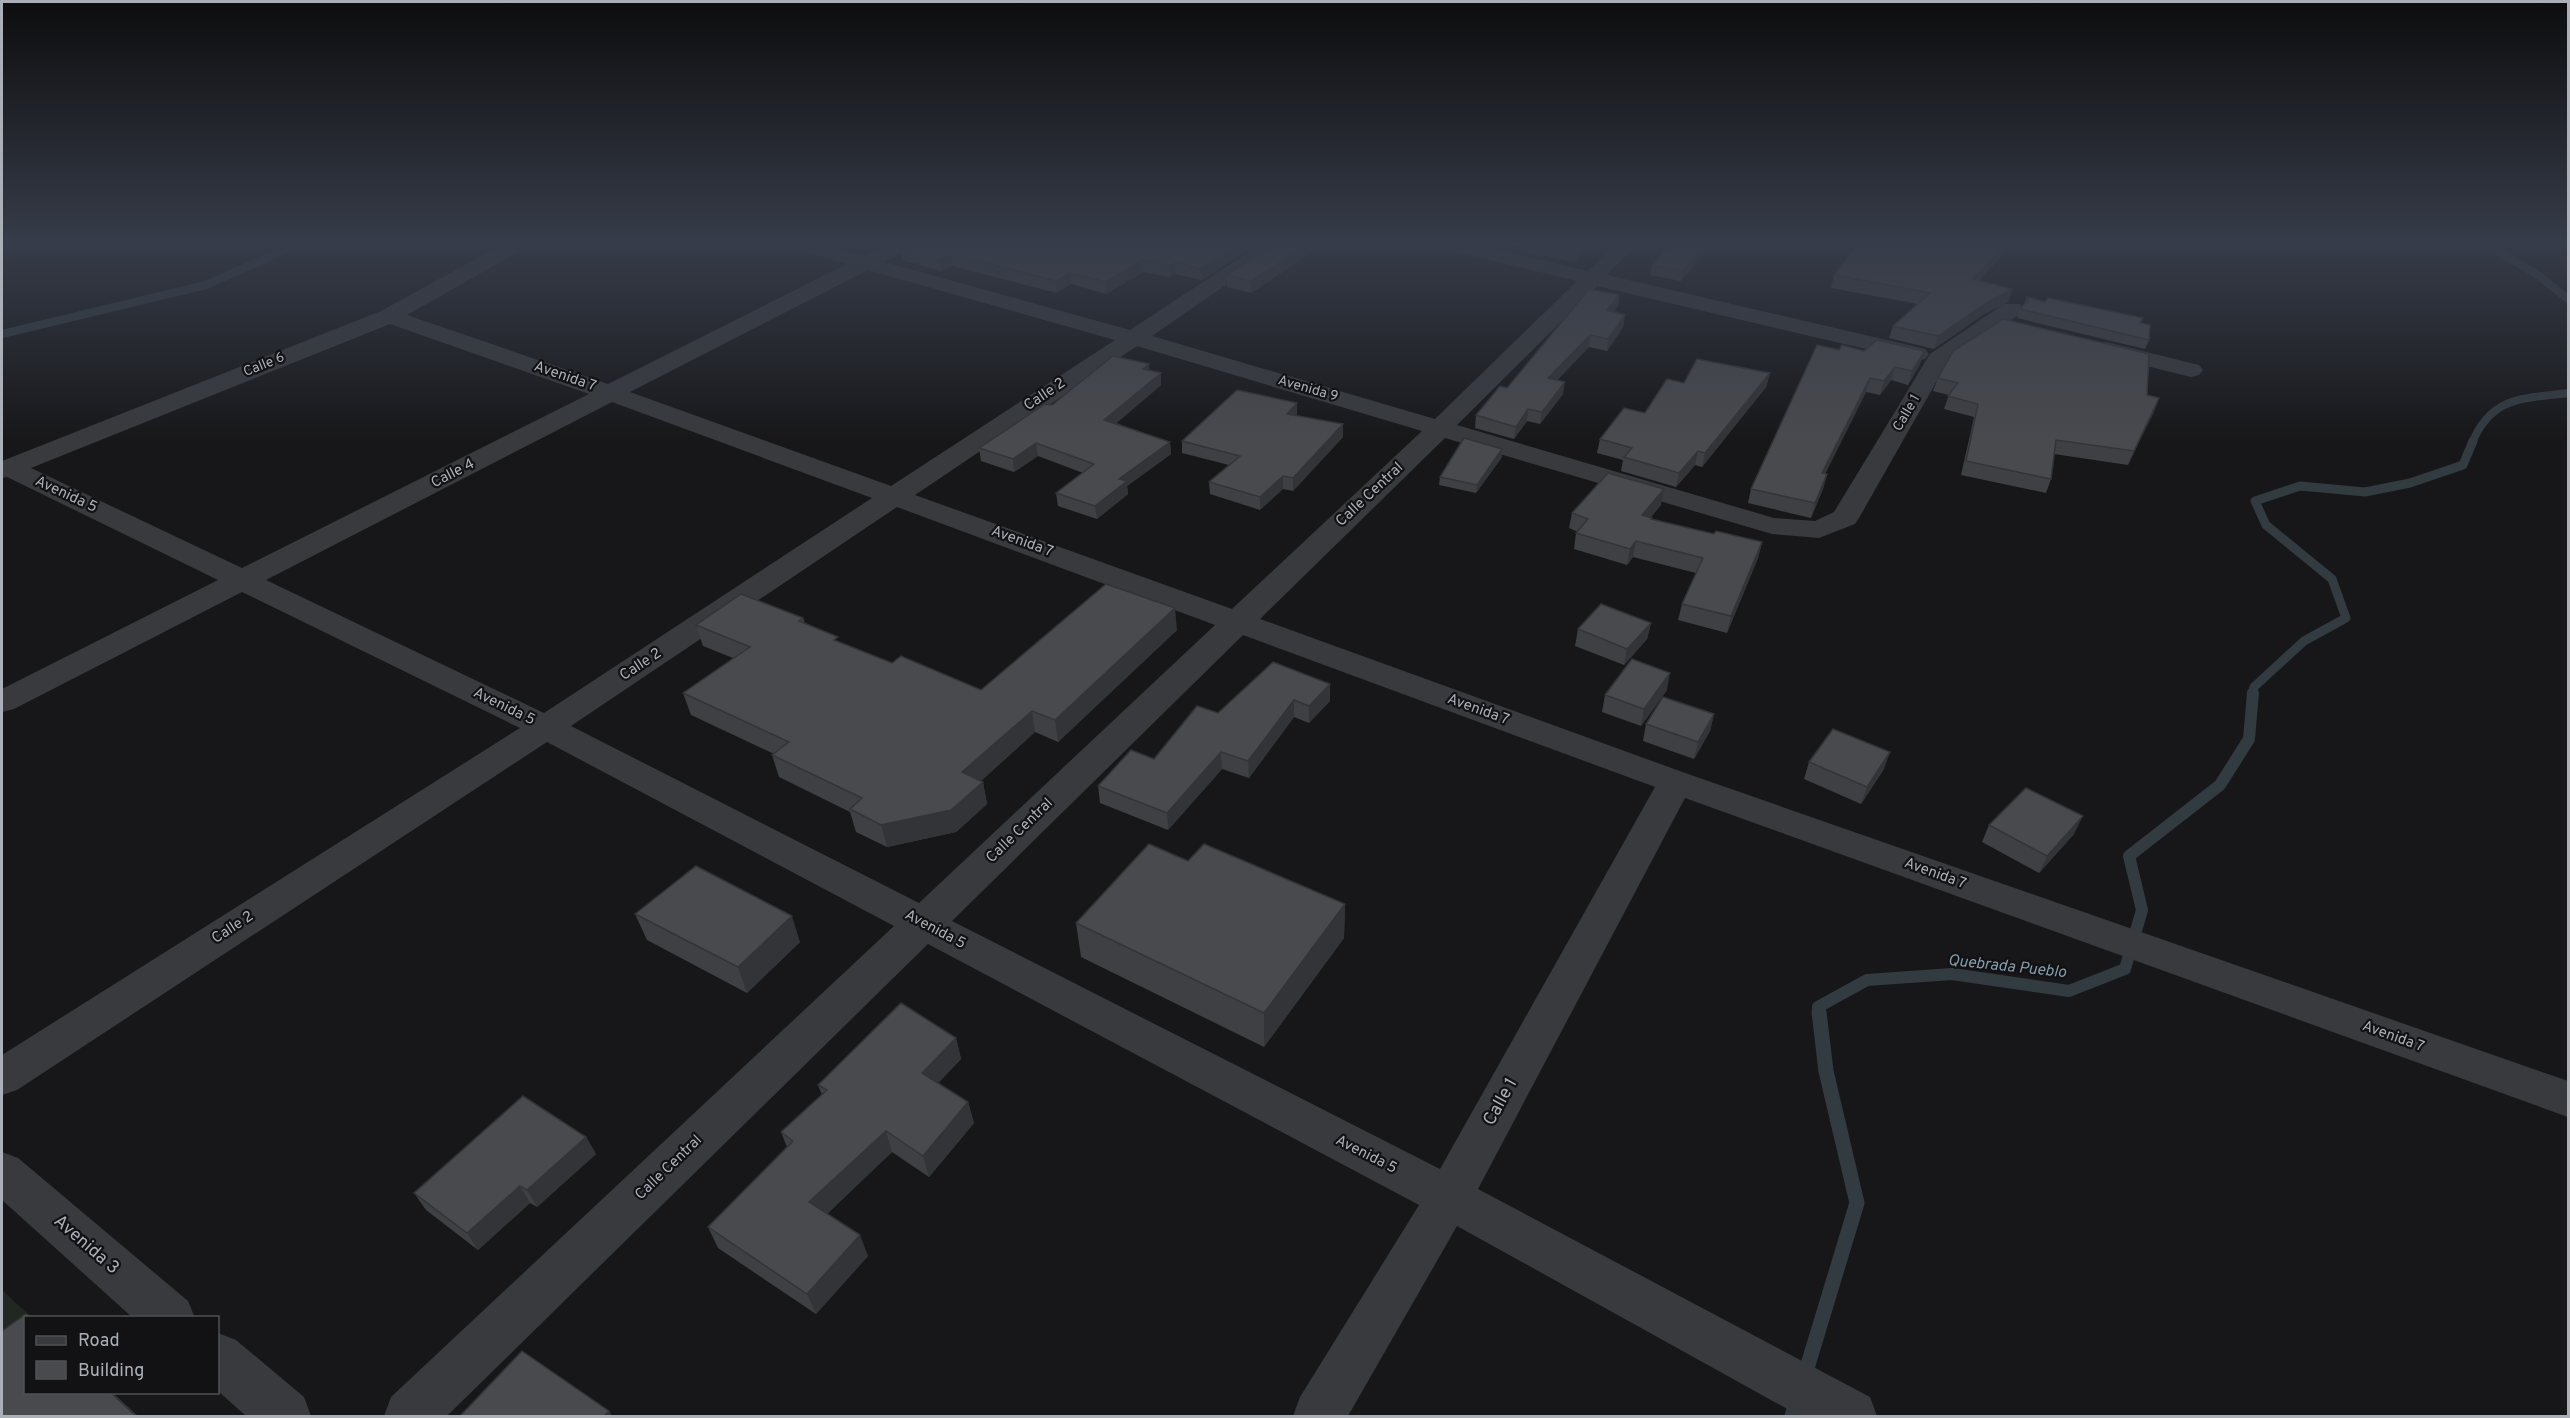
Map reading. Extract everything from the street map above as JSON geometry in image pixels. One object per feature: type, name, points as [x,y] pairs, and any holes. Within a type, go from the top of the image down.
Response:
[{"type":"street","name":"Calle 6","points":[[5,468],[399,310]]},
{"type":"street","name":"Calle 4","points":[[2,702],[772,310]]},
{"type":"street","name":"Avenida 9","points":[[1034,310],[1772,526],[1819,530]]},
{"type":"street","name":"Calle 2","points":[[2,1077],[546,727],[1173,310]]},
{"type":"street","name":"Calle Central","points":[[410,1416],[924,924],[1236,621],[1440,428],[1559,310]]},
{"type":"street","points":[[1733,310],[1938,359]]},
{"type":"street","name":"Calle 1","points":[[1819,530],[1845,518],[1938,359],[2002,315],[2028,330]]},
{"type":"street","name":"Avenida 7","points":[[389,316],[896,496],[1676,782],[2568,1100]]},
{"type":"street","points":[[2086,344],[2191,370]]},
{"type":"street","name":"Avenida 5","points":[[5,468],[245,580],[546,727],[1449,1197],[1678,1324],[1851,1416]]},
{"type":"street","name":"Calle 1","points":[[1319,1416],[1449,1197],[1676,782]]},
{"type":"street","name":"Avenida 3","points":[[2,1172],[169,1316]]},
{"type":"street","points":[[219,1359],[285,1416]]},
{"type":"shaded area","points":[[2,1290],[30,1316],[24,1316],[24,1319],[2,1332]]},
{"type":"building","points":[[1571,310],[1608,310],[1625,315],[1608,339],[1590,335],[1548,378],[1565,382],[1542,412],[1528,409],[1516,427],[1476,415],[1500,386],[1507,388]]},
{"type":"building","points":[[1911,310],[1976,310],[1938,336],[1893,326]]},
{"type":"building","points":[[2025,310],[2106,310],[2143,318],[2140,323],[2150,325],[2149,340]]},
{"type":"building","points":[[2003,319],[2149,354],[2147,395],[2159,398],[2134,451],[2056,440],[2051,479],[1966,461],[1978,404],[1948,396],[1958,383],[1938,378],[1953,351]]},
{"type":"building","points":[[1877,340],[1925,351],[1912,371],[1895,367],[1884,381],[1870,378],[1822,473],[1827,474],[1815,503],[1751,489],[1817,345],[1839,350],[1842,345],[1864,351]]},
{"type":"building","points":[[1113,356],[1149,364],[1143,369],[1161,373],[1104,420],[1170,442],[1119,479],[1127,481],[1095,506],[1056,493],[1094,464],[1036,443],[1013,459],[979,448],[1045,404],[1052,405]]},
{"type":"building","points":[[1697,359],[1770,373],[1705,453],[1698,451],[1679,473],[1624,457],[1632,448],[1600,439],[1624,408],[1645,413],[1667,379],[1684,383]]},
{"type":"building","points":[[1237,390],[1297,403],[1287,414],[1343,424],[1293,478],[1283,476],[1260,497],[1209,482],[1240,456],[1182,441]]},
{"type":"building","points":[[1464,438],[1502,449],[1477,485],[1440,477]]},
{"type":"building","points":[[1608,473],[1664,489],[1642,515],[1714,534],[1716,531],[1762,542],[1731,616],[1682,604],[1703,558],[1636,541],[1630,549],[1576,533],[1588,519],[1572,513]]},
{"type":"building","points":[[1106,584],[1175,608],[1055,720],[1032,711],[962,772],[983,782],[951,810],[881,825],[850,809],[862,798],[772,755],[789,742],[683,693],[750,647],[696,625],[741,594],[803,618],[799,621],[838,637],[834,640],[892,663],[901,656],[981,690]]},
{"type":"building","points":[[1601,604],[1651,623],[1627,649],[1578,629]]},
{"type":"building","points":[[1632,659],[1670,673],[1644,709],[1605,695]]},
{"type":"building","points":[[1273,662],[1330,684],[1309,706],[1294,700],[1248,761],[1221,752],[1167,813],[1098,786],[1131,750],[1154,759],[1197,706],[1218,713]]},
{"type":"building","points":[[1663,697],[1714,714],[1698,742],[1646,724]]},
{"type":"building","points":[[1833,729],[1890,752],[1867,787],[1809,762]]},
{"type":"building","points":[[2026,788],[2083,816],[2047,856],[1989,825]]},
{"type":"building","points":[[1149,844],[1188,861],[1204,844],[1345,904],[1264,1013],[1076,923]]},
{"type":"building","points":[[696,866],[792,916],[738,967],[635,914]]},
{"type":"building","points":[[901,1003],[956,1038],[922,1073],[968,1102],[923,1156],[886,1131],[809,1202],[860,1235],[807,1294],[708,1227],[793,1141],[781,1132],[827,1090],[818,1085]]},
{"type":"building","points":[[523,1096],[586,1137],[527,1190],[520,1186],[467,1233],[414,1193]]},
{"type":"building","points":[[26,1314],[29,1316],[24,1316],[24,1394],[112,1394],[136,1416],[2,1416],[2,1331]]},
{"type":"building","points":[[522,1351],[609,1411],[604,1416],[460,1416]]},
{"type":"waterway","points":[[2,334],[101,310]]},
{"type":"waterway","name":"Quebrada Pueblo","points":[[2473,441],[2489,416],[2511,402],[2568,393]]},
{"type":"waterway","name":"Quebrada Pueblo","points":[[2253,694],[2254,687],[2304,641],[2346,618],[2332,579],[2266,525],[2255,501],[2300,486],[2365,492],[2410,483],[2463,465],[2473,441]]},
{"type":"waterway","name":"Quebrada Pueblo","points":[[1819,1014],[1818,1007],[1867,980],[1952,974],[2069,991],[2125,969],[2142,910],[2129,856],[2220,785],[2249,739],[2253,693]]},
{"type":"waterway","name":"Quebrada Pueblo","points":[[1804,1378],[1857,1203],[1826,1071],[1819,1012]]},
{"type":"waterway","name":"Quebrada Pueblo","points":[[1792,1416],[1798,1398]]}]
